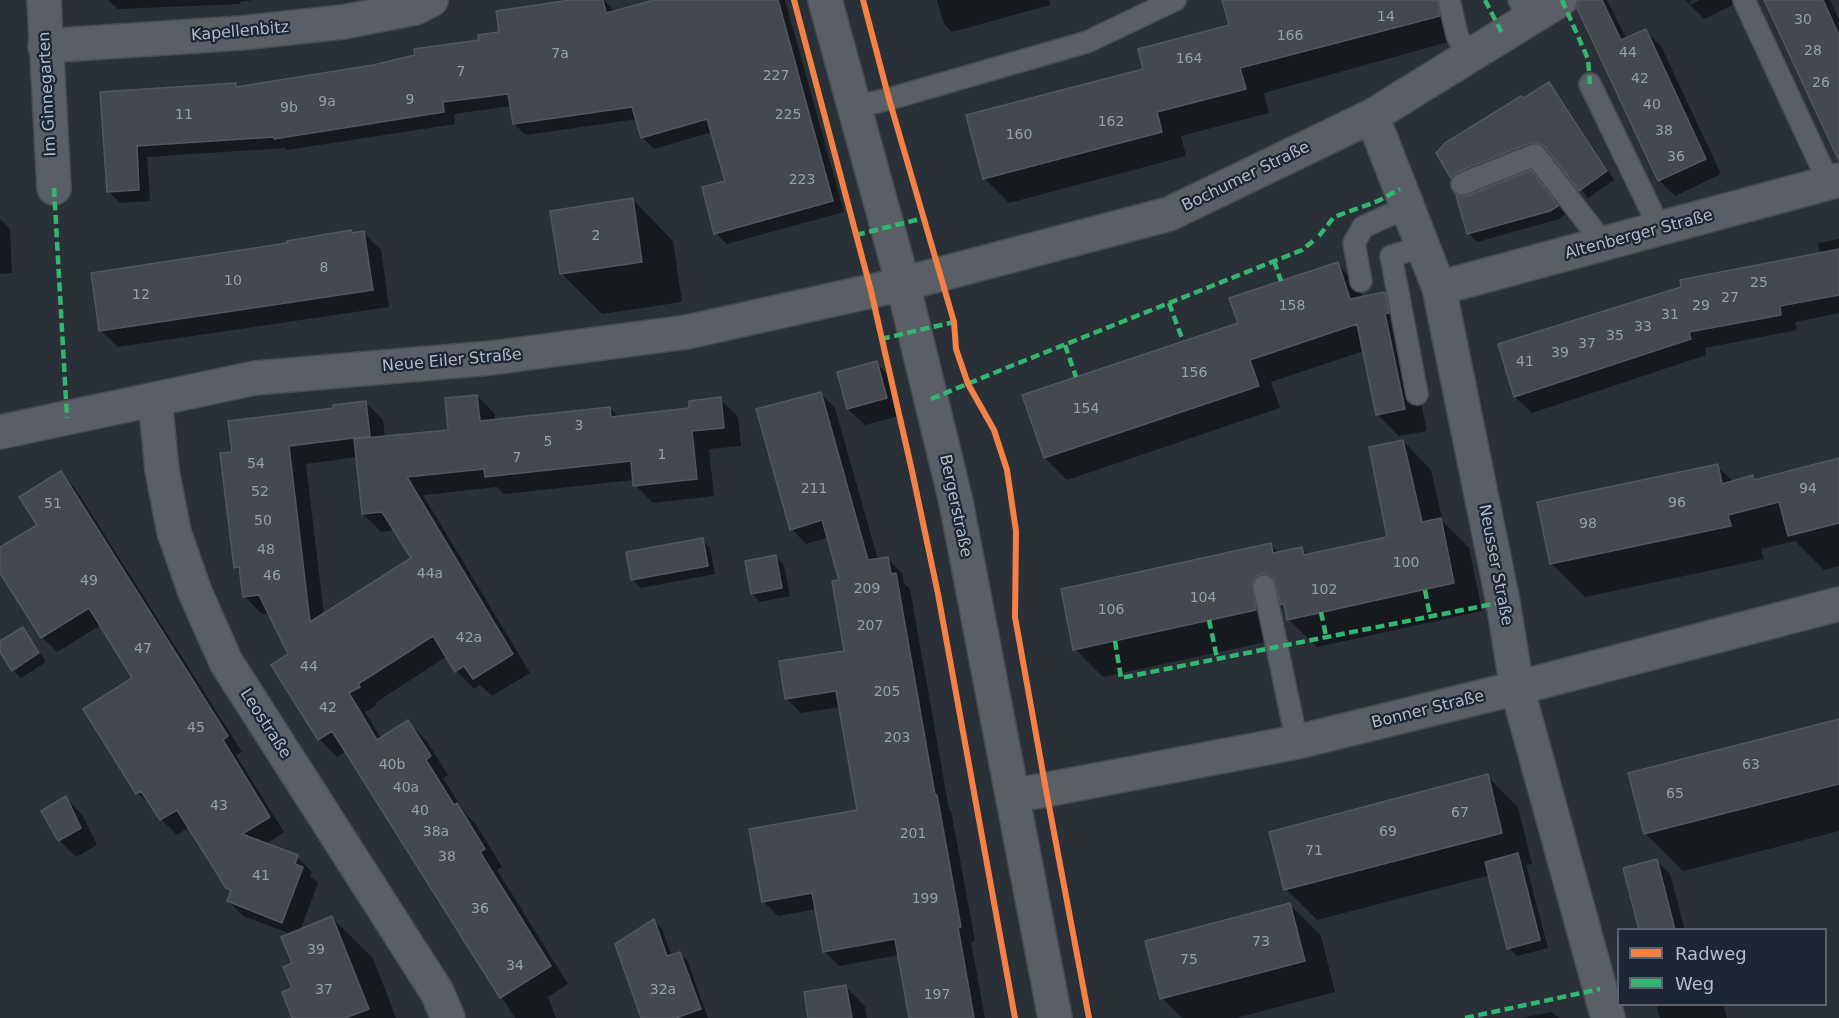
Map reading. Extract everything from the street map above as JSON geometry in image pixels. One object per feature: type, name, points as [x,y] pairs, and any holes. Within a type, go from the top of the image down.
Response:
[{"type":"street","name":"Im Ginnegarten","points":[[44,0],[54,188]]},
{"type":"street","name":"Kapellenbitz","points":[[45,46],[241,33],[343,22],[415,8],[431,0]]},
{"type":"street","name":"Bergerstraße","points":[[825,0],[903,284],[956,502],[1055,1018]]},
{"type":"street","name":"Bochumer Straße","points":[[903,284],[1168,214],[1371,116],[1468,57],[1524,9],[1560,0]]},
{"type":"street","name":"Neusser Straße","points":[[1371,116],[1439,288],[1503,602],[1517,688],[1608,1018]]},
{"type":"street","name":"Altenberger Straße","points":[[1439,288],[1834,182]]},
{"type":"street","name":"Neue Eiler Straße","points":[[0,432],[255,378],[490,358],[687,332],[903,284]]},
{"type":"street","name":"Leostraße","points":[[155,399],[162,470],[174,532],[195,592],[226,662],[437,992],[448,1018]]},
{"type":"street","name":"Bonner Straße","points":[[1013,796],[1298,742],[1517,688],[1839,604]]},
{"type":"lane","points":[[855,107],[1087,42],[1174,0]]},
{"type":"lane","points":[[1449,0],[1457,34],[1468,57]]},
{"type":"lane","points":[[1744,0],[1834,182]]},
{"type":"lane","points":[[1590,84],[1660,229]]},
{"type":"lane","points":[[1462,184],[1535,155],[1604,244]]},
{"type":"lane","points":[[1361,281],[1354,243],[1363,227],[1407,207]]},
{"type":"lane","points":[[1417,394],[1391,256],[1423,247]]},
{"type":"lane","points":[[1264,586],[1298,742]]},
{"type":"building","points":[[570,0],[603,0],[606,13],[654,0],[778,0],[833,201],[714,234],[702,187],[725,181],[707,119],[641,138],[632,107],[513,124],[508,94],[443,102],[444,112],[274,139],[274,137],[137,146],[139,190],[107,192],[100,92],[236,83],[236,87],[373,65],[415,55],[414,49],[479,40],[478,35],[499,32],[496,11]]},
{"type":"building","points":[[1222,0],[1437,0],[1440,16],[1240,68],[1246,89],[1157,112],[1162,132],[983,179],[966,115],[1143,69],[1138,49],[1229,25]]},
{"type":"building","points":[[1579,0],[1602,0],[1621,40],[1646,29],[1706,159],[1658,181],[1577,8]]},
{"type":"building","points":[[1764,0],[1823,0],[1839,35],[1839,161]]},
{"type":"building","points":[[1549,82],[1607,171],[1579,191],[1545,147],[1538,143],[1530,143],[1457,172],[1451,178],[1436,153],[1445,143],[1521,96],[1524,98]]},
{"type":"building","points":[[1531,170],[1558,206],[1550,211],[1467,234],[1456,195],[1467,196]]},
{"type":"building","points":[[633,198],[642,262],[560,274],[550,211]]},
{"type":"building","points":[[351,230],[352,233],[364,231],[373,290],[99,331],[91,273],[287,243],[287,241]]},
{"type":"building","points":[[1839,249],[1839,295],[1780,306],[1781,315],[1689,332],[1691,339],[1514,397],[1498,344],[1681,287],[1680,280]]},
{"type":"building","points":[[1338,262],[1350,299],[1385,292],[1389,313],[1385,314],[1405,409],[1376,415],[1357,324],[1250,360],[1259,386],[1044,458],[1022,395],[1238,323],[1229,298]]},
{"type":"building","points":[[877,361],[887,398],[847,409],[837,372]]},
{"type":"building","points":[[821,392],[868,560],[888,557],[891,574],[896,573],[961,927],[958,927],[974,1018],[909,1018],[895,939],[823,952],[812,893],[762,902],[749,829],[857,810],[836,691],[785,699],[779,661],[844,651],[832,581],[839,580],[822,520],[790,530],[756,409]]},
{"type":"building","points":[[477,395],[480,421],[610,407],[611,417],[689,408],[689,401],[721,397],[724,428],[692,431],[697,479],[633,486],[631,461],[485,477],[484,469],[407,477],[513,654],[473,679],[464,666],[455,672],[433,636],[358,684],[360,687],[349,693],[377,740],[408,720],[431,756],[426,760],[454,805],[457,803],[485,849],[480,852],[551,966],[500,998],[332,731],[318,740],[271,665],[288,654],[259,595],[243,597],[239,567],[234,568],[220,453],[232,452],[228,421],[334,408],[333,405],[366,401],[370,436],[289,446],[310,622],[411,558],[382,512],[362,514],[354,439],[448,430],[445,398]]},
{"type":"building","points":[[1403,440],[1422,522],[1441,518],[1454,583],[1287,620],[1284,604],[1281,605],[1274,578],[1262,573],[1255,577],[1252,583],[1256,610],[1073,650],[1061,589],[1271,543],[1273,553],[1302,547],[1304,555],[1387,537],[1369,447]]},
{"type":"building","points":[[1839,458],[1839,523],[1788,536],[1779,502],[1728,515],[1731,526],[1550,564],[1537,502],[1718,464],[1722,484],[1753,475],[1754,480]]},
{"type":"building","points":[[61,471],[228,736],[223,740],[270,817],[242,834],[298,855],[295,864],[303,867],[282,923],[227,901],[231,890],[226,888],[177,810],[160,820],[141,791],[136,794],[83,709],[132,678],[89,608],[41,638],[0,573],[0,547],[37,525],[19,497]]},
{"type":"building","points":[[703,538],[708,566],[631,580],[626,552]]},
{"type":"building","points":[[776,555],[782,588],[751,594],[745,561]]},
{"type":"building","points":[[23,627],[39,653],[12,671],[0,652],[0,641]]},
{"type":"building","points":[[1839,719],[1839,784],[1644,834],[1628,773]]},
{"type":"building","points":[[1488,774],[1502,833],[1284,890],[1269,832]]},
{"type":"building","points":[[66,796],[81,828],[58,841],[41,811]]},
{"type":"building","points":[[1518,853],[1540,940],[1507,949],[1485,862]]},
{"type":"building","points":[[1657,859],[1674,928],[1638,928],[1623,868]]},
{"type":"building","points":[[1290,903],[1305,961],[1160,999],[1145,941]]},
{"type":"building","points":[[332,916],[369,1009],[345,1018],[292,1018],[282,992],[292,988],[283,967],[292,963],[281,937]]},
{"type":"building","points":[[654,919],[667,956],[680,952],[701,1009],[676,1018],[641,1018],[615,944]]},
{"type":"building","points":[[846,985],[852,1018],[808,1018],[804,992]]},
{"type":"marked path","points":[[1485,0],[1503,35]]},
{"type":"marked path","points":[[1562,0],[1588,59],[1590,84]]},
{"type":"marked path","points":[[54,188],[67,418]]},
{"type":"marked path","points":[[1319,236],[1334,217],[1378,201],[1400,189]]},
{"type":"marked path","points":[[856,235],[924,218]]},
{"type":"marked path","points":[[931,399],[1302,250],[1313,241]]},
{"type":"marked path","points":[[1274,261],[1281,281]]},
{"type":"marked path","points":[[1169,303],[1183,341]]},
{"type":"marked path","points":[[881,339],[954,322]]},
{"type":"marked path","points":[[1065,345],[1076,377]]},
{"type":"marked path","points":[[1425,590],[1430,616]]},
{"type":"marked path","points":[[1115,641],[1121,678],[1503,602]]},
{"type":"marked path","points":[[1321,612],[1326,636]]},
{"type":"marked path","points":[[1209,620],[1217,658]]},
{"type":"marked path","points":[[1465,1018],[1600,989]]},
{"type":"cycle path","points":[[794,0],[871,291],[912,471],[938,594],[1015,1018]]},
{"type":"cycle path","points":[[863,0],[889,99],[954,322],[956,349],[968,384],[994,430],[1007,470],[1016,531],[1015,617],[1089,1018]]}]
